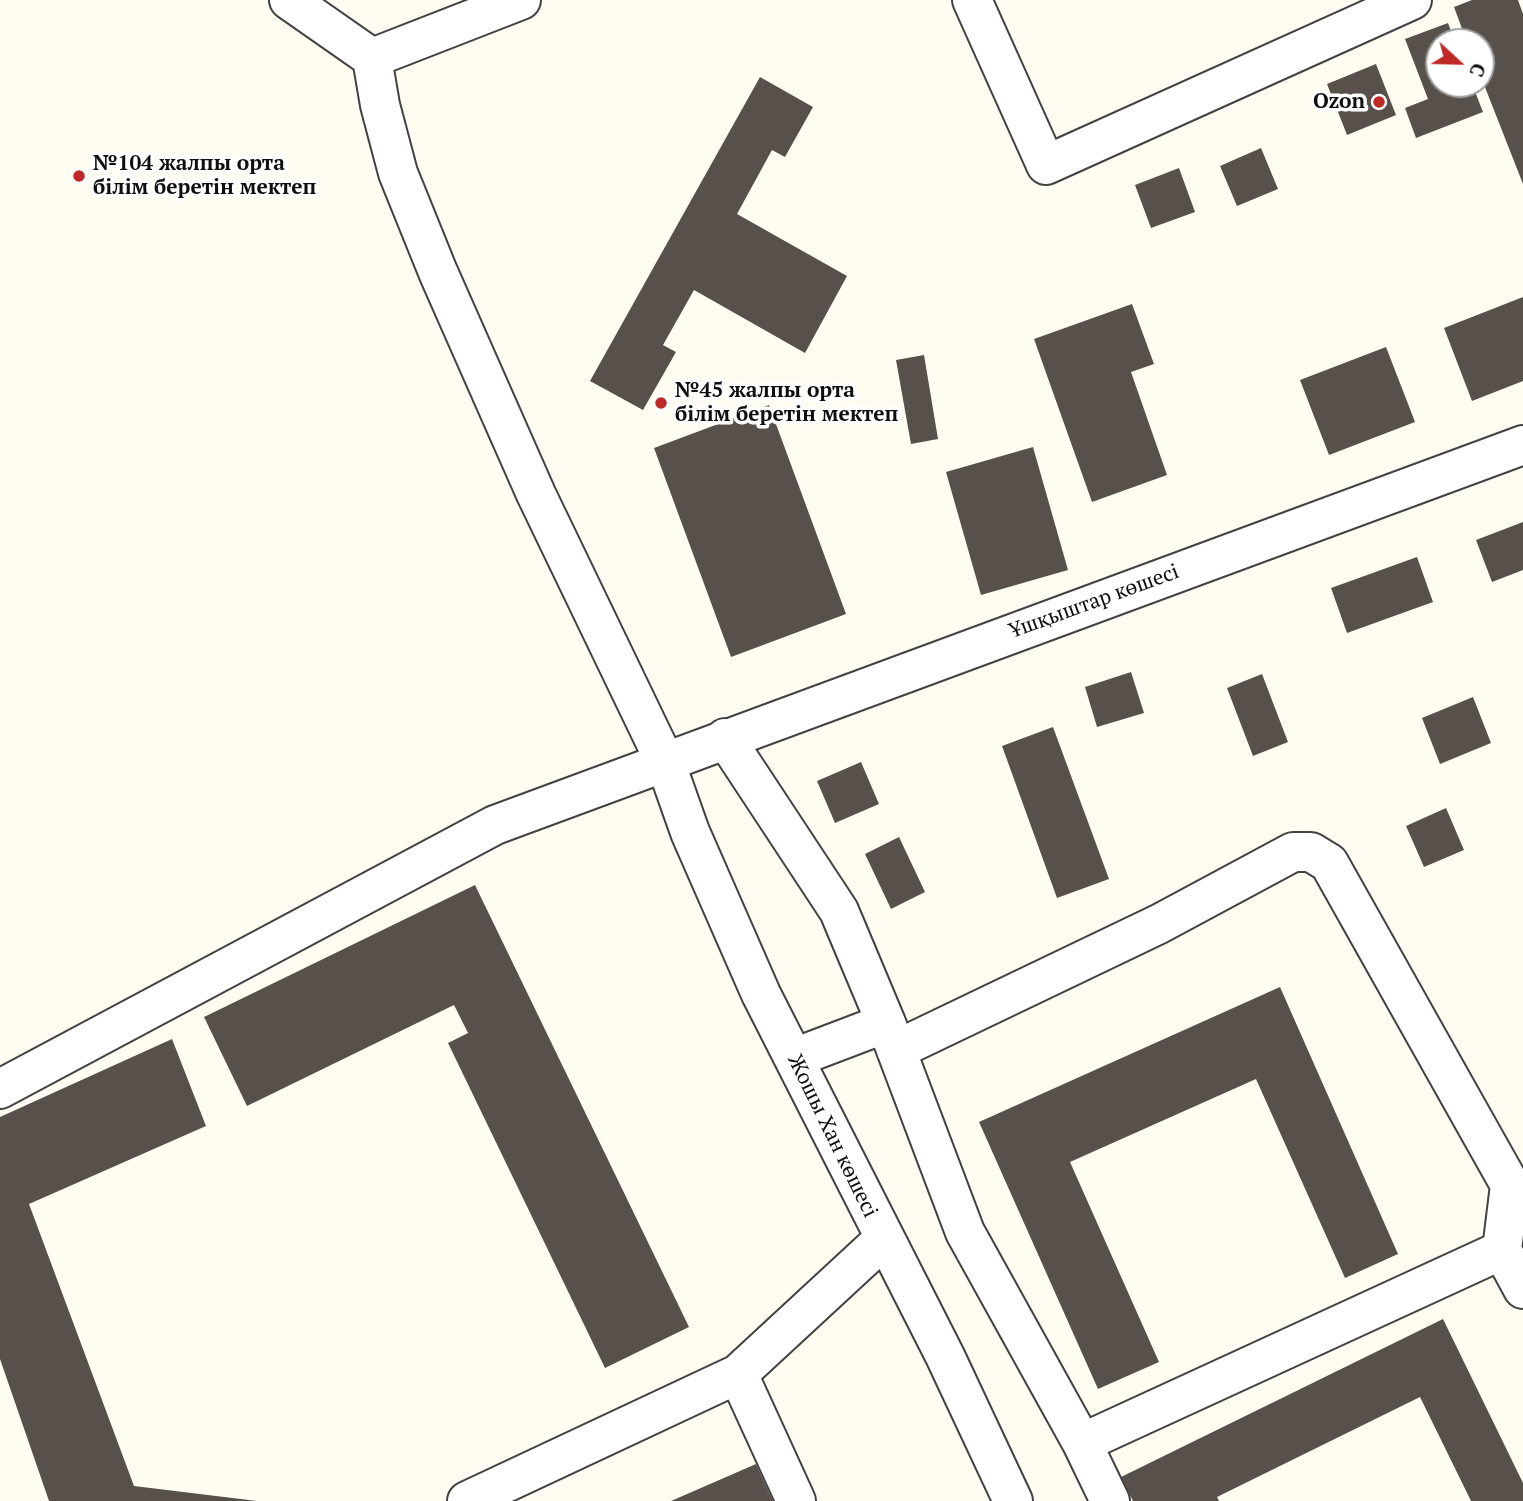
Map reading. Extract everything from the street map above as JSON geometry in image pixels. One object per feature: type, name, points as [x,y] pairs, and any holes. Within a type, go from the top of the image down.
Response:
[{"type":"street","points":[[289,0],[372,58],[521,0]]},
{"type":"street","points":[[972,0],[1046,166],[1412,0]]},
{"type":"street","name":"Жошы Хан көшесі","points":[[372,58],[380,106],[398,173],[438,272],[536,494],[666,764],[715,891],[794,1058],[945,1356],[1013,1501]]},
{"type":"street","name":"Ұшқыштар көшесі","points":[[0,1089],[495,825],[666,764],[725,738],[1523,444]]},
{"type":"street","points":[[725,738],[839,911],[891,1037],[965,1232],[1082,1443],[1110,1501]]},
{"type":"street","points":[[794,1058],[891,1037],[1159,924],[1293,852],[1311,852],[1329,863],[1510,1185],[1502,1250],[1523,1289]]},
{"type":"street","points":[[467,1501],[738,1374],[884,1239]]},
{"type":"street","points":[[1082,1443],[1502,1250]]},
{"type":"street","points":[[738,1374],[796,1501]]},
{"type":"building","points":[[1472,0],[1518,0],[1523,14],[1523,184],[1489,98],[1495,98],[1495,28],[1462,28],[1454,7]]},
{"type":"building","points":[[1448,23],[1450,28],[1435,28]]},
{"type":"building","points":[[1425,32],[1425,91],[1405,39]]},
{"type":"building","points":[[1376,64],[1396,115],[1347,135],[1327,84]]},
{"type":"building","points":[[760,77],[813,107],[785,157],[772,150],[737,214],[847,276],[805,353],[694,290],[663,345],[676,352],[643,410],[590,381]]},
{"type":"building","points":[[1478,98],[1483,112],[1416,138],[1405,108],[1428,99]]},
{"type":"building","points":[[1261,148],[1278,189],[1237,206],[1220,166]]},
{"type":"building","points":[[1179,168],[1195,212],[1151,228],[1135,185]]},
{"type":"building","points":[[1523,297],[1523,381],[1472,401],[1444,328]]},
{"type":"building","points":[[1132,304],[1154,364],[1131,372],[1167,475],[1092,502],[1034,339]]},
{"type":"building","points":[[1386,347],[1415,422],[1329,455],[1300,380]]},
{"type":"building","points":[[924,355],[938,439],[911,444],[896,360]]},
{"type":"building","points":[[769,405],[846,614],[731,657],[654,448]]},
{"type":"building","points":[[1033,447],[1068,570],[981,595],[946,472]]},
{"type":"building","points":[[1523,522],[1523,570],[1492,582],[1476,540]]},
{"type":"building","points":[[1417,557],[1433,602],[1347,633],[1331,588]]},
{"type":"building","points":[[1131,672],[1144,713],[1097,727],[1085,687]]},
{"type":"building","points":[[1262,674],[1288,742],[1253,756],[1227,688]]},
{"type":"building","points":[[1473,697],[1491,743],[1440,764],[1422,718]]},
{"type":"building","points":[[1053,727],[1109,879],[1057,898],[1002,746]]},
{"type":"building","points":[[861,762],[879,804],[835,823],[817,781]]},
{"type":"building","points":[[1446,808],[1464,850],[1424,867],[1406,826]]},
{"type":"building","points":[[899,837],[925,892],[891,909],[865,854]]},
{"type":"building","points":[[475,885],[689,1327],[605,1368],[448,1043],[468,1033],[454,1005],[247,1106],[204,1017]]},
{"type":"building","points":[[1280,987],[1398,1254],[1345,1278],[1256,1079],[1070,1162],[1159,1362],[1098,1389],[979,1122]]},
{"type":"building","points":[[172,1039],[206,1126],[29,1204],[134,1486],[257,1501],[49,1501],[0,1359],[0,1117]]},
{"type":"building","points":[[1443,1319],[1523,1483],[1523,1501],[1471,1501],[1420,1397],[1217,1497],[1219,1501],[1133,1501],[1121,1477]]},
{"type":"building","points":[[756,1464],[773,1501],[671,1501]]},
{"type":"place","name":"Ozon","points":[[1379,102]]},
{"type":"place","name":"№104 жалпы орта білім беретін мектеп","points":[[79,176]]},
{"type":"place","name":"№45 жалпы орта білім беретін мектеп","points":[[661,403]]}]
